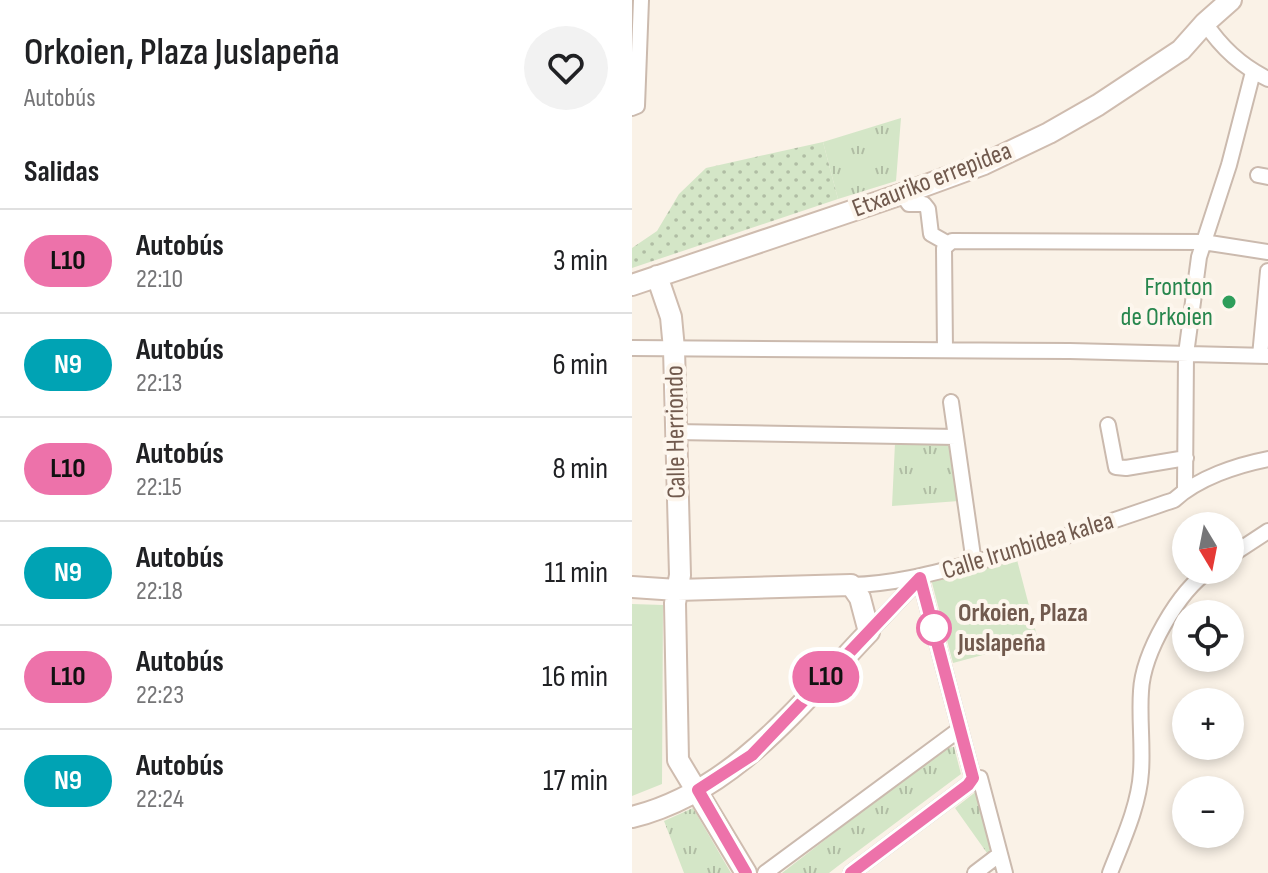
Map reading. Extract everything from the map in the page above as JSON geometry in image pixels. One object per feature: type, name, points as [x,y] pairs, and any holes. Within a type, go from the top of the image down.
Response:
[{"type":"street","points":[[632,108],[637,106],[636,17],[641,0]]},
{"type":"street","name":"Etxauriko errepidea","points":[[632,285],[984,164],[1086,112],[1181,50],[1231,0]]},
{"type":"street","points":[[1205,23],[1214,36],[1253,72],[1268,79]]},
{"type":"street","name":"Etxauriko errepidea","points":[[632,275],[978,157],[1074,108],[1205,23]]},
{"type":"street","points":[[1185,489],[1186,354],[1203,242],[1229,165],[1253,72]]},
{"type":"street","points":[[902,194],[909,204],[924,204],[928,209],[931,234],[947,243]]},
{"type":"street","points":[[945,350],[944,248],[952,241],[1203,242],[1268,252]]},
{"type":"street","points":[[632,348],[1264,356],[1268,271]]},
{"type":"street","name":"Calle Herriondo","points":[[657,276],[671,317],[674,349],[680,575],[675,609],[678,760],[746,873]]},
{"type":"street","points":[[951,402],[974,563]]},
{"type":"street","points":[[1108,425],[1116,467],[1186,458]]},
{"type":"street","points":[[675,432],[956,437]]},
{"type":"street","name":"Calle Irunbidea kalea","points":[[632,587],[677,590],[851,585],[920,578],[1012,553],[1174,500],[1200,481],[1268,459]]},
{"type":"street","points":[[1244,547],[1268,531]]},
{"type":"street","points":[[632,817],[698,790],[752,755],[920,578]]},
{"type":"street","points":[[920,578],[973,778]]},
{"type":"street","points":[[1110,873],[1126,833],[1141,775],[1141,687],[1155,642],[1194,584]]},
{"type":"street","points":[[851,585],[860,598],[869,632]]},
{"type":"street","points":[[765,873],[960,729]]},
{"type":"street","points":[[973,778],[980,778],[1005,873]]},
{"type":"street","points":[[851,873],[968,785],[973,778]]},
{"type":"street","points":[[975,873],[1000,854]]},
{"type":"green space","points":[[901,118],[896,181],[838,199],[823,142]]},
{"type":"green space","points":[[823,142],[838,199],[632,268],[632,248],[657,231],[679,194],[706,168]]},
{"type":"green space","points":[[895,443],[947,444],[951,449],[959,501],[892,506]]},
{"type":"green space","points":[[1016,556],[1038,640],[953,663],[931,579]]},
{"type":"green space","points":[[632,604],[663,605],[662,784],[632,796]]},
{"type":"green space","points":[[954,747],[961,774],[829,873],[782,873],[944,748]]},
{"type":"green space","points":[[982,787],[996,848],[987,853],[955,808]]},
{"type":"green space","points":[[693,808],[731,873],[684,873],[664,821]]},
{"type":"bus line","name":"L10","points":[[746,873],[698,790],[752,755],[920,578],[973,778],[968,785],[851,873]]},
{"type":"place","name":"Fronton de Orkoien","points":[[1229,302]]},
{"type":"place","name":"Orkoien, Plaza Juslapeña","points":[[934,628]]}]
